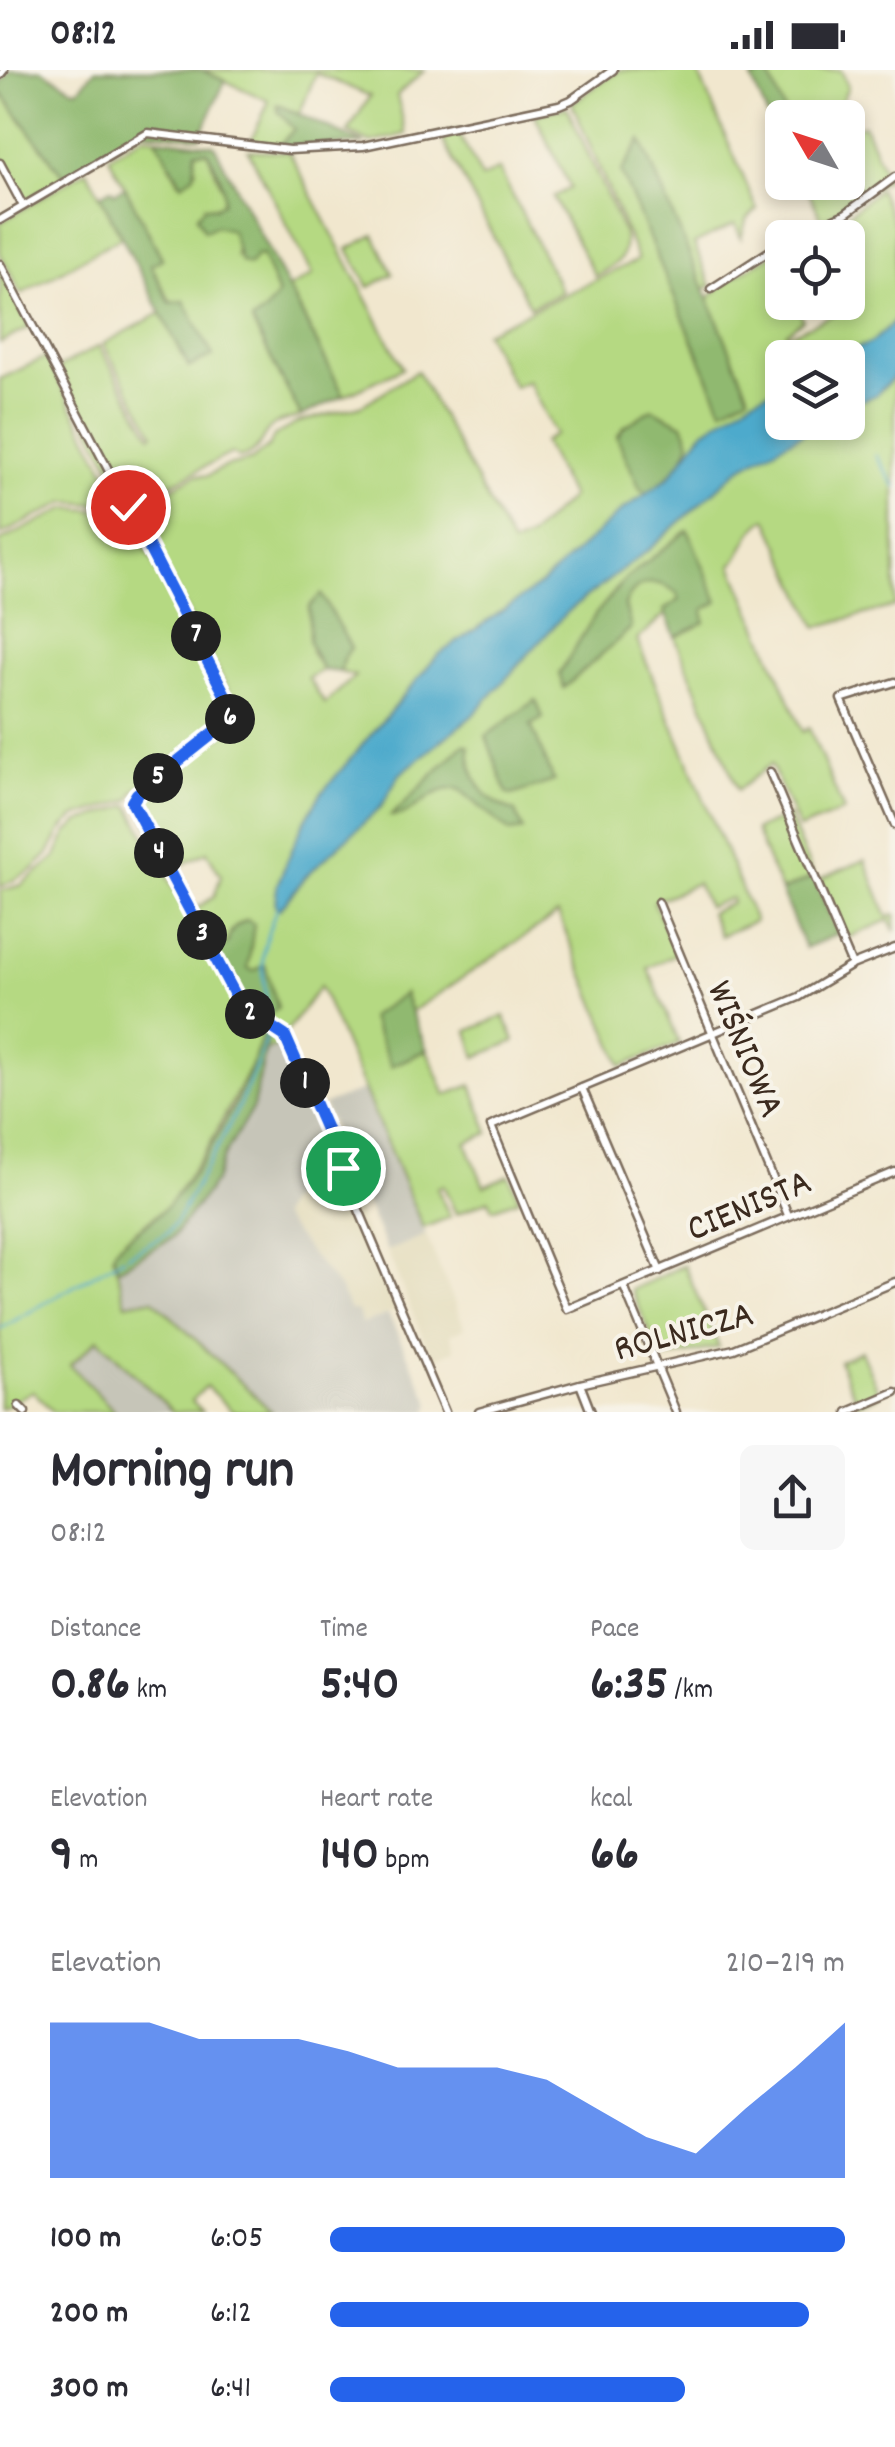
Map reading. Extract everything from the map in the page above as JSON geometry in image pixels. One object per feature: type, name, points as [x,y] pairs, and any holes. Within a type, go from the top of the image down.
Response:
[{"type":"street","points":[[0,220],[143,134],[289,150],[379,145],[559,104],[614,70]]},
{"type":"street","points":[[0,164],[23,206]]},
{"type":"street","points":[[831,220],[895,177]]},
{"type":"street","points":[[710,289],[765,254]]},
{"type":"street","points":[[0,264],[232,705],[230,720],[132,802],[242,1008],[285,1036],[445,1412]]},
{"type":"street","points":[[895,682],[842,699],[895,825]]},
{"type":"street","points":[[770,772],[852,966]]},
{"type":"street","name":"WIŚNIOWA","points":[[658,902],[788,1216]]},
{"type":"street","points":[[660,1271],[582,1088],[798,997],[852,966],[895,948]]},
{"type":"street","name":"CIENISTA","points":[[582,1088],[492,1126],[567,1309],[895,1172]]},
{"type":"street","name":"ROLNICZA","points":[[480,1412],[580,1384],[742,1347],[895,1282]]},
{"type":"street","points":[[624,1287],[676,1412]]},
{"type":"street","points":[[580,1384],[591,1412]]},
{"type":"street","points":[[848,1412],[895,1392]]},
{"type":"street","points":[[526,1399],[531,1412]]},
{"type":"shaded area","points":[[270,1030],[284,1037],[342,1176],[288,1201],[280,1216],[339,1288],[350,1310],[358,1311],[362,1324],[388,1314],[431,1404],[428,1412],[272,1412],[153,1299],[126,1305],[118,1270],[147,1254],[215,1181],[224,1156],[253,1107]]},
{"type":"shaded area","points":[[365,1089],[426,1235],[387,1251],[323,1105]]},
{"type":"shaded area","points":[[342,1176],[396,1310],[362,1324],[339,1288],[280,1216],[288,1201]]},
{"type":"shaded area","points":[[426,1235],[465,1328],[450,1334],[455,1350],[432,1359],[387,1251]]},
{"type":"shaded area","points":[[98,1339],[173,1412],[115,1412],[69,1365]]},
{"type":"green space","points":[[11,70],[42,70],[74,89],[79,89],[95,70],[202,70],[225,81],[200,137],[141,131],[64,177],[0,91],[0,84]]},
{"type":"green space","points":[[202,70],[425,70],[397,95],[406,134],[371,143],[348,132],[370,96],[316,73],[299,115],[278,106],[295,128],[279,146],[250,143],[269,101]]},
{"type":"green space","points":[[620,70],[697,70],[757,209],[746,221],[741,238],[735,224],[694,244],[711,286],[703,289],[641,141],[622,172],[734,360],[708,298],[732,278],[765,259],[765,320],[803,320],[787,336],[821,320],[865,320],[865,220],[837,220],[879,189],[895,226],[895,606],[817,627],[767,518],[755,528],[732,565],[803,732],[809,728],[844,811],[799,829],[771,764],[738,790],[675,637],[697,627],[706,576],[637,640],[755,921],[720,936],[710,913],[732,903],[731,898],[708,907],[697,883],[654,902],[676,954],[648,968],[679,1043],[622,1066],[558,914],[411,1012],[405,995],[391,1066],[427,1050],[446,1095],[472,1085],[489,1133],[466,1143],[484,1186],[509,1175],[519,1199],[493,1209],[489,1200],[456,1214],[443,1185],[437,1188],[450,1217],[423,1228],[320,986],[276,1046],[257,1054],[208,1148],[167,1207],[125,1239],[113,1255],[126,1304],[153,1299],[272,1412],[233,1412],[206,1386],[192,1401],[202,1412],[173,1412],[98,1339],[70,1365],[115,1412],[53,1412],[33,1391],[0,1409],[0,891],[21,885],[55,858],[67,833],[79,822],[129,805],[200,937],[204,928],[195,909],[214,897],[221,876],[207,852],[173,869],[140,807],[141,800],[237,723],[241,715],[133,508],[197,475],[207,476],[252,460],[269,446],[275,435],[299,422],[361,406],[417,371],[512,545],[528,538],[571,497],[543,442],[555,434],[528,381],[514,387],[485,332],[638,260],[572,103]],"holes":[[[311,624],[343,659],[340,672],[355,676],[325,704],[308,678],[323,670],[311,652]]]},
{"type":"green space","points":[[758,70],[774,70],[768,73],[780,100],[765,100],[765,111],[752,79],[760,76]]},
{"type":"green space","points":[[841,70],[848,86],[843,100],[780,100],[768,73]]},
{"type":"green space","points":[[0,91],[64,177],[25,201],[0,156]]},
{"type":"green space","points":[[278,105],[364,144],[279,146],[294,129],[278,111]]},
{"type":"green space","points":[[567,107],[624,234],[619,261],[595,276],[553,197],[570,188],[535,115]]},
{"type":"green space","points":[[865,127],[887,179],[865,193]]},
{"type":"green space","points":[[457,130],[482,178],[499,169],[562,292],[530,307],[440,134]]},
{"type":"green space","points":[[144,136],[156,138],[179,182],[196,170],[196,151],[207,151],[225,195],[220,207],[205,206],[216,226],[231,229],[237,243],[236,256],[262,255],[278,295],[252,322],[301,416],[270,428],[247,456],[238,458],[232,453],[131,504],[58,368],[99,346],[151,435],[154,433],[103,344],[161,313],[189,366],[184,301],[171,303],[151,265],[162,258],[109,157]]},
{"type":"green space","points":[[156,138],[214,145],[344,396],[301,416],[252,321],[278,295],[262,255],[257,255],[249,265],[241,262],[231,230],[216,226],[204,231],[197,216],[205,206],[215,208],[224,196],[220,176],[207,151],[196,151],[194,175],[182,184]]},
{"type":"green space","points":[[641,140],[749,395],[722,409],[621,172]]},
{"type":"green space","points":[[248,150],[289,152],[403,368],[344,396],[289,288],[313,275]]},
{"type":"green space","points":[[87,170],[121,237],[21,294],[0,253],[0,223]]},
{"type":"green space","points":[[125,187],[162,259],[151,265],[170,303],[184,301],[213,356],[189,367],[100,195]]},
{"type":"green space","points":[[813,200],[854,200],[824,220]]},
{"type":"green space","points":[[374,235],[393,274],[369,287],[348,249]]},
{"type":"green space","points":[[0,270],[30,327],[0,343]]},
{"type":"green space","points":[[46,357],[124,506],[66,502],[0,535],[0,379]]},
{"type":"green space","points":[[652,409],[683,424],[690,441],[674,471],[647,494],[640,489],[617,437],[624,427]]},
{"type":"green space","points":[[67,508],[128,513],[229,714],[135,791],[130,800],[75,817],[64,827],[48,855],[31,871],[0,887],[0,541]]},
{"type":"green space","points":[[688,530],[718,602],[703,610],[705,622],[675,637],[664,610],[679,600],[677,593],[654,583],[640,586],[625,605],[631,628],[564,688],[559,674],[595,615],[626,578]]},
{"type":"green space","points":[[321,594],[351,648],[340,672],[323,670],[309,643],[309,607]]},
{"type":"green space","points":[[536,700],[543,718],[531,725],[554,781],[507,794],[486,736]]},
{"type":"green space","points":[[464,744],[469,746],[472,769],[480,787],[494,801],[515,812],[523,830],[510,832],[459,789],[440,792],[409,811],[391,816]]},
{"type":"green space","points":[[788,816],[814,877],[781,891],[755,830]]},
{"type":"green space","points":[[865,860],[888,917],[895,915],[895,932],[889,920],[845,939],[820,879]]},
{"type":"green space","points":[[814,877],[838,934],[805,948],[781,891]]},
{"type":"green space","points":[[247,920],[254,924],[248,968],[253,971],[265,965],[278,1008],[264,1019],[242,1005],[216,952],[228,942],[234,928]]},
{"type":"green space","points":[[404,994],[427,1050],[391,1066],[370,1017]]},
{"type":"green space","points":[[504,1016],[515,1041],[476,1057],[468,1031]]},
{"type":"green space","points":[[265,1026],[270,1030],[253,1107],[224,1156],[215,1181],[173,1237],[118,1269],[113,1255],[116,1248],[164,1209],[210,1148],[237,1099]]},
{"type":"green space","points":[[684,1265],[719,1347],[662,1359],[631,1290]]},
{"type":"green space","points":[[861,1351],[880,1395],[858,1405],[839,1361]]},
{"type":"water","points":[[895,321],[895,376],[876,395],[865,399],[865,345]]},
{"type":"water","points":[[765,393],[765,440],[790,440],[740,468],[651,548],[567,612],[471,717],[400,774],[381,807],[306,876],[280,909],[275,905],[277,885],[320,795],[438,655],[540,585],[620,512],[668,478],[704,431]]},
{"type":"waterway","points":[[876,455],[895,487]]},
{"type":"waterway","points":[[269,1018],[263,962],[277,908]]},
{"type":"waterway","points":[[127,1256],[167,1233],[176,1222],[240,1104],[268,1030]]},
{"type":"waterway","points":[[0,1329],[123,1258]]},
{"type":"route","points":[[128,507],[233,710],[230,720],[132,802],[242,1008],[285,1036],[343,1168]]}]
